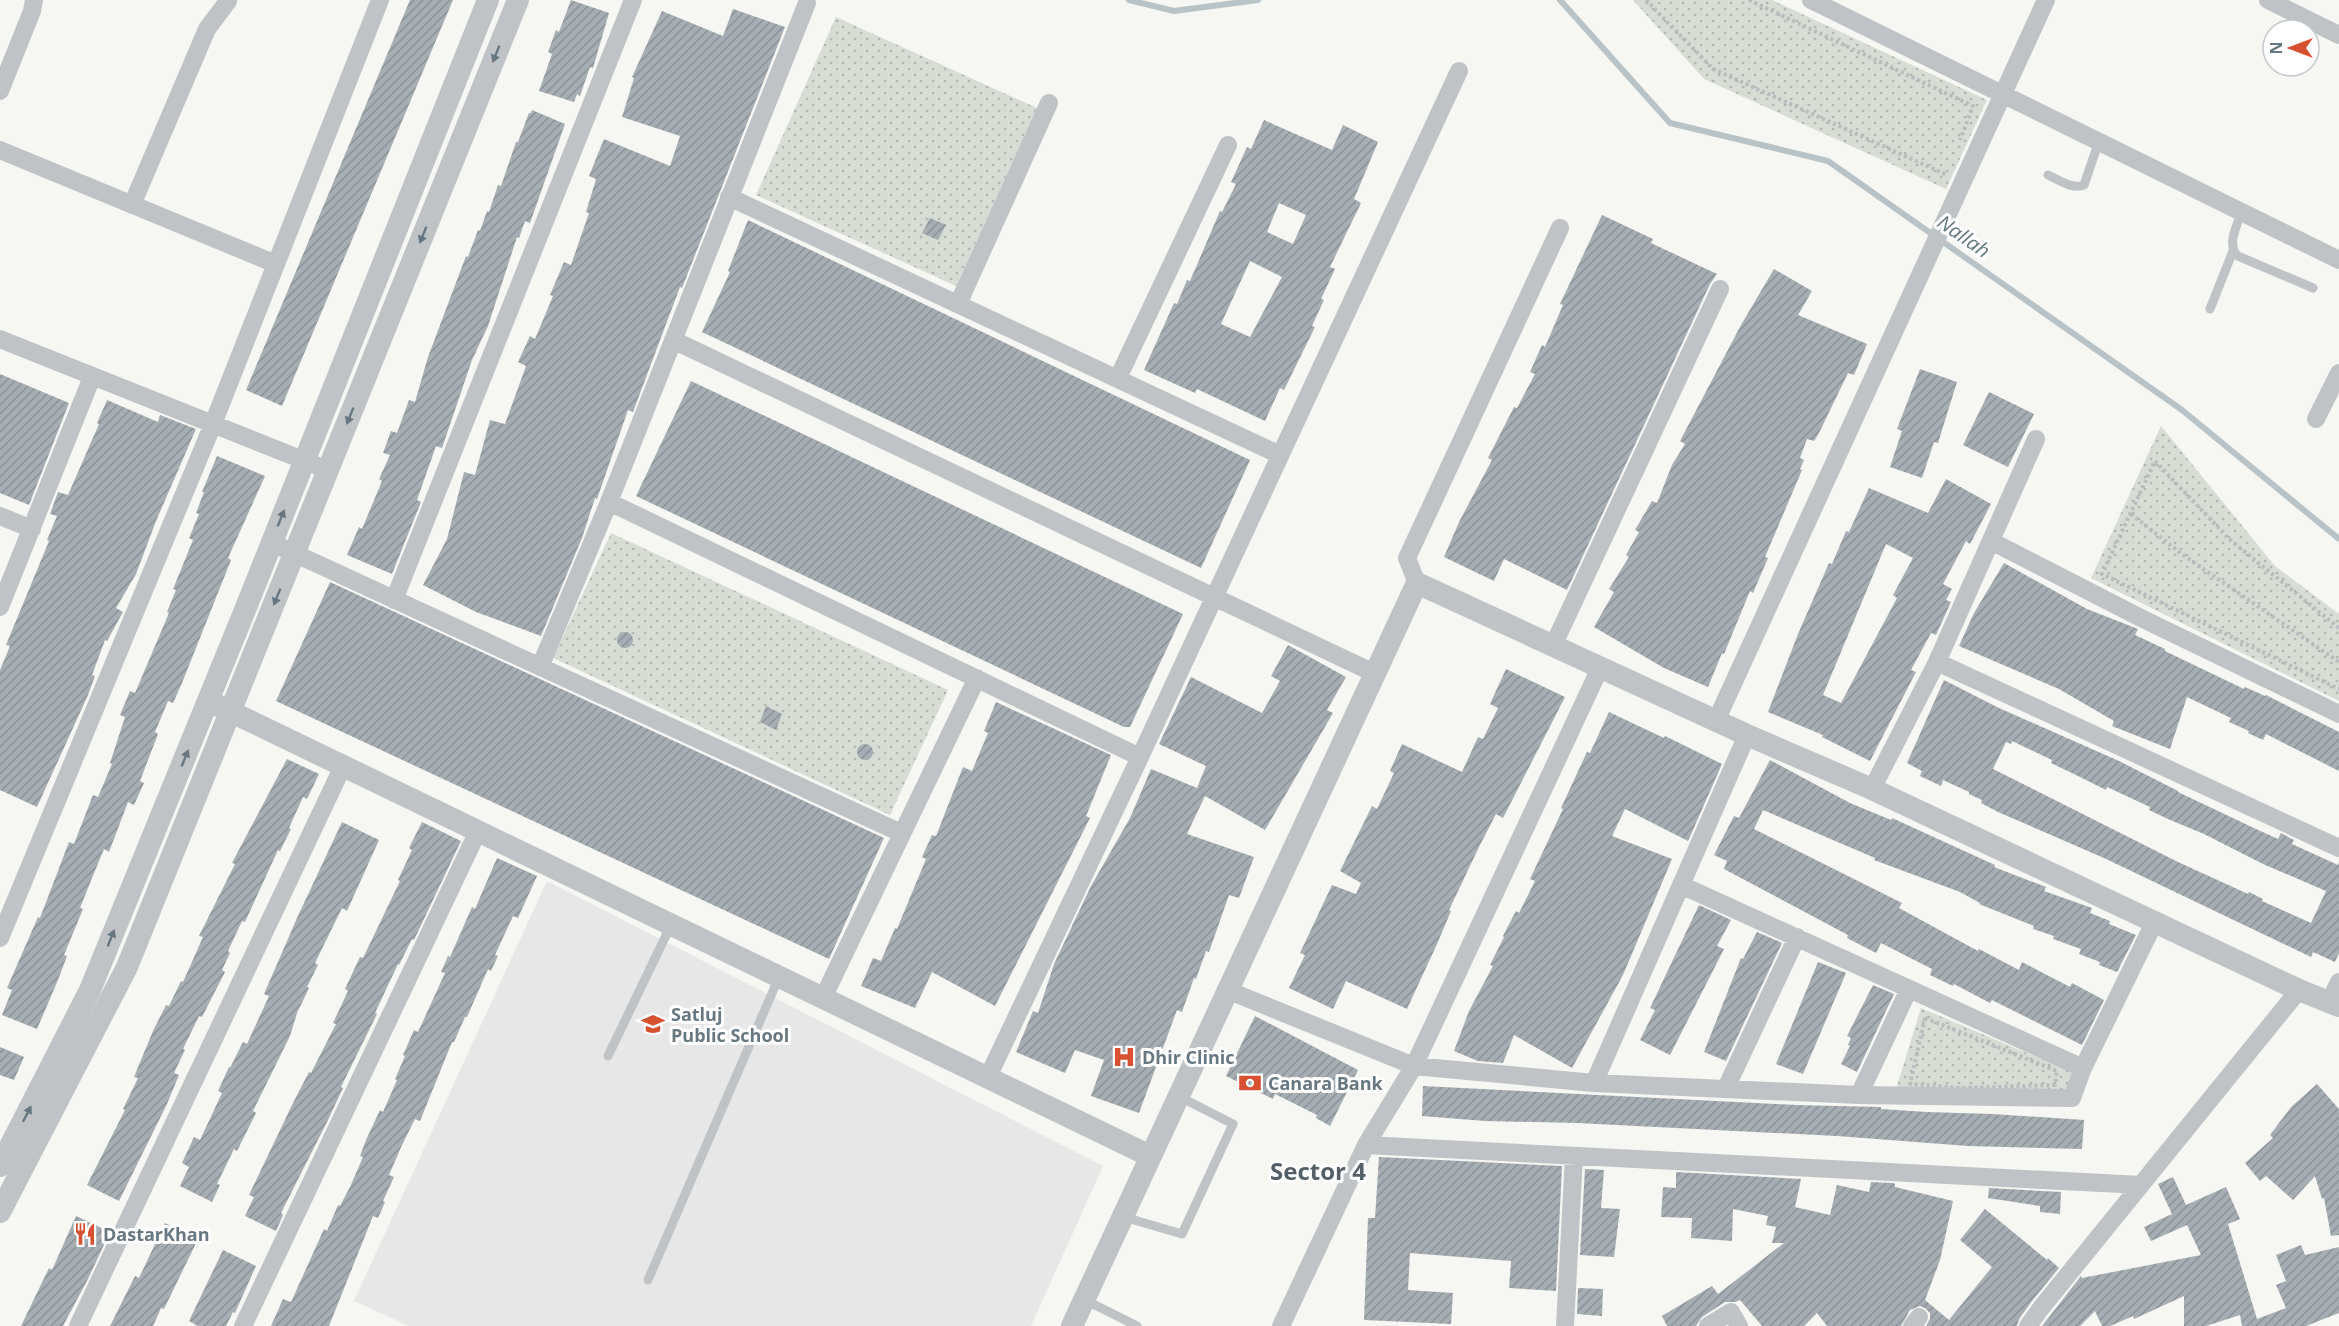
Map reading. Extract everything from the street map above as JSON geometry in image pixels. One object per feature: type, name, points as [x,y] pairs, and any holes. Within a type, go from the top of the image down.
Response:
[{"type":"street","points":[[0,91],[32,11],[34,0]]},
{"type":"street","points":[[0,938],[4,916],[213,424],[380,0]]},
{"type":"street","points":[[0,1166],[90,990],[272,543],[488,0]]},
{"type":"street","points":[[0,1212],[127,968],[518,0]]},
{"type":"street","points":[[394,600],[633,0]]},
{"type":"street","points":[[1811,0],[2339,260]]},
{"type":"street","points":[[1716,721],[2046,0]]},
{"type":"street","points":[[2268,0],[2339,34]]},
{"type":"street","points":[[132,205],[207,29],[228,1]]},
{"type":"street","points":[[540,667],[609,502],[807,3]]},
{"type":"street","points":[[987,1079],[1140,757],[1459,71]]},
{"type":"street","points":[[958,304],[1049,103]]},
{"type":"street","points":[[1118,378],[1228,145]]},
{"type":"street","points":[[0,150],[276,264]]},
{"type":"street","points":[[729,197],[1280,455]]},
{"type":"street","points":[[1560,228],[1407,558],[1417,583],[1716,721],[1872,789],[2299,990],[2336,996]]},
{"type":"street","points":[[1553,646],[1720,289]]},
{"type":"street","points":[[0,339],[328,470]]},
{"type":"street","points":[[673,340],[1376,674]]},
{"type":"street","points":[[2316,419],[2339,373]]},
{"type":"street","points":[[0,607],[92,376]]},
{"type":"street","points":[[1872,789],[1937,662],[2036,439]]},
{"type":"street","points":[[609,502],[1140,757]]},
{"type":"street","points":[[0,516],[32,529]]},
{"type":"street","points":[[1990,541],[2143,619],[2339,714]]},
{"type":"street","points":[[272,543],[902,833]]},
{"type":"street","points":[[1072,1326],[1417,583]]},
{"type":"street","points":[[1937,662],[2339,848]]},
{"type":"street","points":[[1281,1326],[1366,1145],[1414,1066],[1600,668]]},
{"type":"street","points":[[823,998],[977,678]]},
{"type":"street","points":[[208,700],[1149,1156]]},
{"type":"street","points":[[1594,1083],[1748,735]]},
{"type":"street","points":[[78,1326],[343,766]]},
{"type":"street","points":[[243,1326],[478,831]]},
{"type":"street","points":[[1681,885],[2083,1068]]},
{"type":"street","points":[[1227,990],[1414,1066],[1594,1083],[1859,1095],[2072,1098],[2083,1068],[2154,923]]},
{"type":"street","points":[[1726,1089],[1797,938]]},
{"type":"street","points":[[1859,1095],[1909,989]]},
{"type":"street","points":[[2028,1326],[2299,990]]},
{"type":"street","points":[[1366,1145],[2141,1185]]},
{"type":"street","points":[[1565,1326],[1574,1156]]},
{"type":"street","points":[[1708,1326],[1731,1312],[1739,1326]]},
{"type":"lane","points":[[2048,175],[2073,186],[2084,185],[2099,141]]},
{"type":"lane","points":[[2210,309],[2233,251],[2232,244],[2242,212]]},
{"type":"lane","points":[[2233,251],[2238,256],[2313,288]]},
{"type":"lane","points":[[608,1056],[671,925]]},
{"type":"lane","points":[[648,1280],[779,977]]},
{"type":"lane","points":[[1122,1217],[1182,1234],[1192,1214],[1233,1125],[1178,1096]]},
{"type":"lane","points":[[1084,1299],[1137,1326]]},
{"type":"path","points":[[1646,0],[1713,69],[1947,175],[1951,165]]},
{"type":"path","points":[[1749,0],[1973,106],[1958,145]]},
{"type":"path","points":[[2339,628],[2229,539],[2155,461],[2102,574],[2339,689]]},
{"type":"path","points":[[2131,514],[2183,555],[2339,662]]},
{"type":"path","points":[[1925,1018],[2057,1071],[2055,1085],[1961,1088],[1910,1084],[1925,1018]]},
{"type":"shaded area","points":[[1633,0],[1772,0],[1987,100],[1946,189],[1704,79]]},
{"type":"shaded area","points":[[836,17],[1037,108],[956,286],[756,195]]},
{"type":"shaded area","points":[[2161,426],[2275,566],[2339,614],[2339,701],[2091,578]]},
{"type":"shaded area","points":[[611,533],[948,690],[890,815],[553,658]]},
{"type":"shaded area","name":"Satluj Public School","points":[[547,881],[1103,1166],[1031,1326],[409,1326],[354,1301]]},
{"type":"shaded area","points":[[1921,1008],[2072,1072],[2066,1091],[1896,1089]]},
{"type":"building","points":[[410,0],[453,0],[282,406],[246,390]]},
{"type":"building","points":[[571,0],[609,13],[593,68],[590,67],[580,96],[577,94],[574,102],[539,91],[552,54],[548,52],[556,30],[559,32]]},
{"type":"building","points":[[733,9],[785,27],[682,288],[680,287],[633,412],[628,410],[582,538],[541,636],[476,612],[423,585],[447,539],[464,472],[475,475],[490,420],[505,424],[526,366],[518,362],[530,336],[535,339],[564,262],[571,265],[589,213],[586,212],[596,179],[589,176],[604,139],[670,166],[680,136],[622,117],[634,78],[632,77],[662,11],[723,36]]},
{"type":"building","points":[[532,110],[565,124],[530,223],[525,221],[519,238],[517,237],[488,326],[472,360],[442,448],[436,446],[417,500],[421,502],[392,574],[347,555],[359,527],[362,529],[382,481],[379,479],[390,455],[383,453],[391,431],[397,433],[409,400],[415,402],[428,357],[466,256],[468,257],[487,211],[489,212],[498,185],[501,186],[516,142]]},
{"type":"building","points":[[1264,120],[1332,150],[1343,125],[1378,142],[1354,199],[1361,203],[1330,267],[1335,269],[1321,299],[1324,300],[1312,326],[1315,327],[1284,390],[1280,388],[1265,421],[1197,389],[1195,393],[1144,370],[1174,303],[1177,304],[1187,280],[1190,281],[1220,211],[1222,212],[1236,184],[1231,182],[1247,147],[1251,149]],"holes":[[[1279,203],[1306,215],[1293,244],[1267,232]],[[1250,261],[1282,277],[1250,337],[1221,324]]]},
{"type":"building","points":[[1602,215],[1653,239],[1651,243],[1717,274],[1710,284],[1567,590],[1504,559],[1494,581],[1444,557],[1459,522],[1492,460],[1488,458],[1514,407],[1517,408],[1535,374],[1530,372],[1542,345],[1545,347],[1563,305],[1560,304]]},
{"type":"building","points":[[930,218],[946,225],[938,240],[922,233]]},
{"type":"building","points":[[748,220],[1250,460],[1201,568],[702,332],[730,272],[728,271]]},
{"type":"building","points":[[1774,269],[1812,291],[1798,315],[1867,344],[1854,375],[1848,373],[1818,435],[1814,441],[1807,439],[1800,458],[1804,460],[1800,469],[1802,470],[1765,557],[1768,558],[1753,593],[1750,591],[1708,687],[1664,668],[1594,627],[1614,592],[1609,589],[1629,557],[1626,555],[1639,532],[1635,530],[1652,501],[1657,503],[1672,465],[1685,444],[1680,441],[1741,325]]},
{"type":"building","points":[[1920,369],[1957,382],[1938,443],[1934,442],[1922,478],[1890,467],[1902,431],[1897,429]]},
{"type":"building","points":[[0,374],[69,403],[29,505],[0,493]]},
{"type":"building","points":[[691,381],[1183,614],[1130,727],[1124,727],[636,496]]},
{"type":"building","points":[[1989,392],[2034,414],[2008,467],[1963,445]]},
{"type":"building","points":[[107,400],[158,422],[160,415],[196,429],[136,574],[116,608],[123,612],[107,641],[105,640],[92,675],[95,676],[88,695],[37,807],[0,790],[0,670],[10,646],[6,645],[49,541],[47,540],[57,516],[50,514],[58,492],[68,495]]},
{"type":"building","points":[[217,456],[265,476],[228,558],[231,560],[182,683],[173,703],[168,701],[155,732],[158,734],[140,781],[144,783],[134,805],[128,802],[109,852],[104,849],[92,878],[80,908],[83,909],[64,955],[67,956],[37,1029],[2,1015],[12,990],[7,988],[38,917],[40,918],[69,842],[74,844],[93,795],[98,797],[112,764],[110,763],[125,717],[120,715],[130,691],[135,693],[169,613],[167,612],[176,590],[173,589],[193,540],[189,538],[199,514],[196,513],[204,492],[202,492]]},
{"type":"building","points":[[1946,479],[1991,504],[1970,544],[1966,541],[1943,584],[1952,589],[1946,600],[1951,602],[1936,635],[1931,633],[1911,670],[1916,672],[1870,761],[1822,737],[1823,735],[1768,712],[1829,563],[1832,564],[1846,531],[1849,532],[1869,488],[1928,513]],"holes":[[[1886,544],[1913,558],[1893,595],[1897,598],[1841,703],[1823,695]]]},
{"type":"building","points":[[2004,563],[2087,609],[2138,629],[2135,635],[2165,651],[2244,689],[2245,687],[2266,695],[2339,732],[2339,771],[2266,734],[2263,740],[2248,733],[2249,731],[2229,722],[2231,718],[2187,697],[2170,749],[2112,726],[2114,721],[2059,689],[1959,646],[1974,613]]},
{"type":"building","points":[[330,582],[884,838],[829,959],[276,701]]},
{"type":"building","points":[[625,632],[633,640],[625,648],[617,640]]},
{"type":"building","points":[[1288,645],[1346,677],[1327,710],[1333,713],[1265,830],[1205,796],[1187,834],[1254,857],[1239,898],[1229,895],[1209,952],[1206,951],[1182,1012],[1177,1010],[1139,1113],[1091,1096],[1104,1060],[1075,1050],[1065,1073],[1016,1052],[1033,1011],[1038,1013],[1054,964],[1091,886],[1130,818],[1151,769],[1197,788],[1206,766],[1159,744],[1191,677],[1262,713],[1280,681],[1271,676]]},
{"type":"building","points":[[1506,669],[1565,697],[1503,818],[1496,814],[1479,847],[1449,910],[1451,911],[1437,944],[1407,1009],[1346,981],[1333,1009],[1289,988],[1305,955],[1300,953],[1332,885],[1356,894],[1361,883],[1340,871],[1372,806],[1377,809],[1394,773],[1390,771],[1402,744],[1462,772],[1478,737],[1483,739],[1498,708],[1490,704]]},
{"type":"building","points":[[1944,680],[1999,708],[2119,761],[2178,792],[2278,839],[2281,833],[2294,840],[2292,844],[2338,865],[2339,862],[2339,953],[2335,962],[2313,952],[2311,957],[2104,858],[1998,812],[1981,803],[1982,800],[1969,792],[1943,780],[1941,786],[1920,776],[1922,771],[1907,763]],"holes":[[[2012,741],[2052,760],[2051,763],[2106,790],[2107,787],[2150,807],[2149,810],[2326,891],[2311,923],[2262,901],[2263,899],[2249,892],[2248,894],[2178,862],[1993,769],[2006,742],[2011,744]]]},
{"type":"building","points":[[996,702],[1111,755],[1086,816],[1090,818],[995,1006],[932,972],[915,1008],[861,986],[873,958],[881,961],[895,928],[897,929],[926,859],[922,857],[932,835],[936,836],[963,767],[972,771],[988,733],[984,731]]},
{"type":"building","points":[[766,706],[782,714],[776,730],[760,722]]},
{"type":"building","points":[[1609,712],[1722,764],[1688,841],[1625,809],[1612,836],[1672,859],[1623,975],[1572,1068],[1514,1035],[1503,1063],[1478,1061],[1454,1051],[1469,1011],[1493,966],[1490,965],[1503,936],[1516,911],[1519,913],[1535,881],[1530,879],[1563,809],[1561,808]]},
{"type":"building","points":[[865,744],[871,746],[873,752],[871,758],[865,760],[859,758],[857,752],[859,746]]},
{"type":"building","points":[[287,759],[319,774],[307,799],[303,797],[289,828],[291,829],[280,851],[278,850],[245,922],[242,921],[228,951],[230,953],[222,970],[225,972],[183,1049],[185,1050],[174,1073],[179,1075],[167,1104],[119,1201],[87,1185],[125,1110],[123,1109],[138,1078],[134,1077],[153,1031],[166,1005],[169,1006],[181,981],[183,982],[203,937],[199,936],[235,864],[232,863]]},
{"type":"building","points":[[1770,760],[1850,803],[1891,820],[1892,818],[1995,865],[1994,867],[2046,887],[2044,891],[2092,908],[2090,913],[2136,935],[2117,972],[2079,954],[2081,949],[2053,939],[2054,936],[2033,929],[2034,926],[1979,904],[1960,892],[1874,860],[1875,858],[1763,810],[1754,829],[1902,903],[1899,908],[1978,951],[1979,949],[2019,970],[2022,962],[2070,987],[2072,983],[2104,1000],[2082,1045],[1992,1000],[1990,1003],[1954,984],[1953,986],[1930,975],[1932,969],[1881,943],[1876,953],[1847,938],[1848,935],[1724,869],[1727,861],[1714,855],[1734,816],[1739,818]]},
{"type":"building","points":[[342,822],[379,840],[347,911],[342,908],[315,963],[318,965],[307,987],[309,988],[297,1013],[290,1036],[253,1111],[256,1113],[237,1151],[234,1149],[217,1184],[220,1185],[212,1202],[180,1186],[189,1167],[182,1163],[194,1137],[200,1140],[222,1093],[218,1091],[229,1067],[243,1042],[247,1044],[269,996],[264,994]]},
{"type":"building","points":[[422,822],[461,841],[414,940],[412,939],[398,964],[328,1120],[281,1213],[283,1215],[276,1231],[245,1216],[254,1197],[249,1195],[293,1103],[336,1024],[333,1023],[348,991],[345,989],[360,957],[363,958],[400,881],[398,880],[412,850],[409,848]]},
{"type":"building","points":[[497,858],[537,876],[518,918],[513,916],[495,955],[498,956],[491,971],[488,969],[467,1017],[452,1042],[420,1121],[415,1119],[402,1145],[389,1175],[394,1177],[383,1201],[385,1202],[378,1218],[373,1216],[329,1326],[271,1326],[283,1299],[291,1302],[324,1229],[327,1231],[338,1205],[340,1206],[350,1187],[363,1157],[360,1156],[366,1140],[380,1110],[383,1112],[397,1080],[395,1079],[405,1056],[403,1055],[414,1030],[418,1032],[445,973],[441,972],[448,956],[450,957],[472,907],[475,909]]},
{"type":"building","points":[[1699,905],[1731,920],[1717,946],[1724,949],[1670,1055],[1640,1040],[1655,1010],[1650,1008]]},
{"type":"building","points":[[1757,932],[1782,943],[1726,1061],[1704,1052],[1741,958],[1743,959]]},
{"type":"building","points":[[1818,962],[1846,973],[1803,1074],[1776,1064]]},
{"type":"building","points":[[1873,985],[1894,994],[1857,1072],[1841,1064],[1850,1046],[1848,1045],[1851,1038],[1847,1036]]},
{"type":"building","points":[[1255,1016],[1358,1070],[1330,1126],[1316,1118],[1317,1115],[1275,1094],[1273,1099],[1226,1076]]},
{"type":"building","points":[[0,1047],[24,1057],[14,1080],[0,1075]]},
{"type":"building","points":[[2317,1084],[2339,1109],[2339,1235],[2331,1236],[2324,1198],[2322,1199],[2315,1176],[2293,1200],[2266,1176],[2260,1181],[2245,1163],[2273,1138],[2270,1135],[2291,1107]]},
{"type":"building","points":[[1423,1086],[1796,1105],[1881,1107],[1881,1109],[1927,1112],[2084,1120],[2082,1149],[1968,1146],[1837,1136],[1577,1123],[1485,1121],[1422,1116]]},
{"type":"building","points":[[1379,1157],[1562,1166],[1556,1291],[1509,1288],[1511,1261],[1410,1253],[1408,1290],[1453,1293],[1451,1324],[1364,1320],[1368,1218],[1375,1218]]},
{"type":"building","points":[[1585,1169],[1604,1170],[1601,1208],[1620,1209],[1614,1257],[1580,1255]]},
{"type":"building","points":[[1676,1172],[1801,1179],[1795,1207],[1830,1215],[1837,1185],[1869,1192],[1871,1182],[1893,1183],[1895,1187],[1953,1201],[1940,1260],[1925,1300],[1949,1320],[1992,1267],[1960,1240],[1985,1209],[2059,1268],[2032,1301],[2019,1319],[2017,1326],[1926,1326],[1930,1313],[1920,1306],[1910,1310],[1901,1326],[1827,1326],[1817,1313],[1804,1326],[1762,1326],[1740,1300],[1725,1302],[1702,1317],[1696,1326],[1667,1326],[1662,1316],[1712,1286],[1718,1294],[1784,1243],[1772,1243],[1776,1227],[1766,1225],[1768,1216],[1733,1209],[1732,1241],[1691,1238],[1692,1218],[1661,1217],[1663,1187],[1676,1188]]},
{"type":"building","points":[[2173,1177],[2186,1205],[2226,1187],[2240,1219],[2228,1224],[2257,1319],[2286,1308],[2276,1285],[2286,1281],[2276,1255],[2301,1245],[2305,1255],[2339,1247],[2339,1313],[2306,1326],[2242,1326],[2240,1315],[2206,1326],[2184,1326],[2184,1296],[2134,1319],[2133,1316],[2110,1326],[2102,1326],[2095,1311],[2080,1326],[2042,1326],[2081,1276],[2082,1278],[2201,1255],[2187,1225],[2151,1241],[2144,1227],[2172,1214],[2158,1184]]},
{"type":"building","points":[[1989,1188],[2061,1192],[2060,1214],[2040,1212],[2040,1206],[1988,1198]]},
{"type":"building","points":[[76,1216],[110,1232],[88,1279],[63,1326],[21,1326],[49,1268],[52,1270]]},
{"type":"building","points":[[165,1223],[198,1239],[164,1309],[161,1308],[153,1326],[110,1326],[135,1276],[139,1278]]},
{"type":"building","points":[[223,1250],[256,1266],[235,1313],[233,1312],[226,1326],[198,1326],[189,1321]]},
{"type":"building","points":[[1578,1288],[1603,1289],[1602,1316],[1577,1314]]},
{"type":"waterway","name":"Nallah","points":[[1129,0],[1174,11],[1258,0]]},
{"type":"waterway","name":"Nallah","points":[[1560,0],[1670,123],[1828,161],[2182,410],[2339,539]]},
{"type":"place","name":"Satluj Public School","points":[[653,1024]]},
{"type":"place","name":"Dhir Clinic","points":[[1124,1057]]},
{"type":"place","name":"Canara Bank","points":[[1250,1083]]},
{"type":"place","name":"DastarKhan","points":[[85,1234]]},
{"type":"district","name":"Sector 4","points":[[1318,1170]]}]
